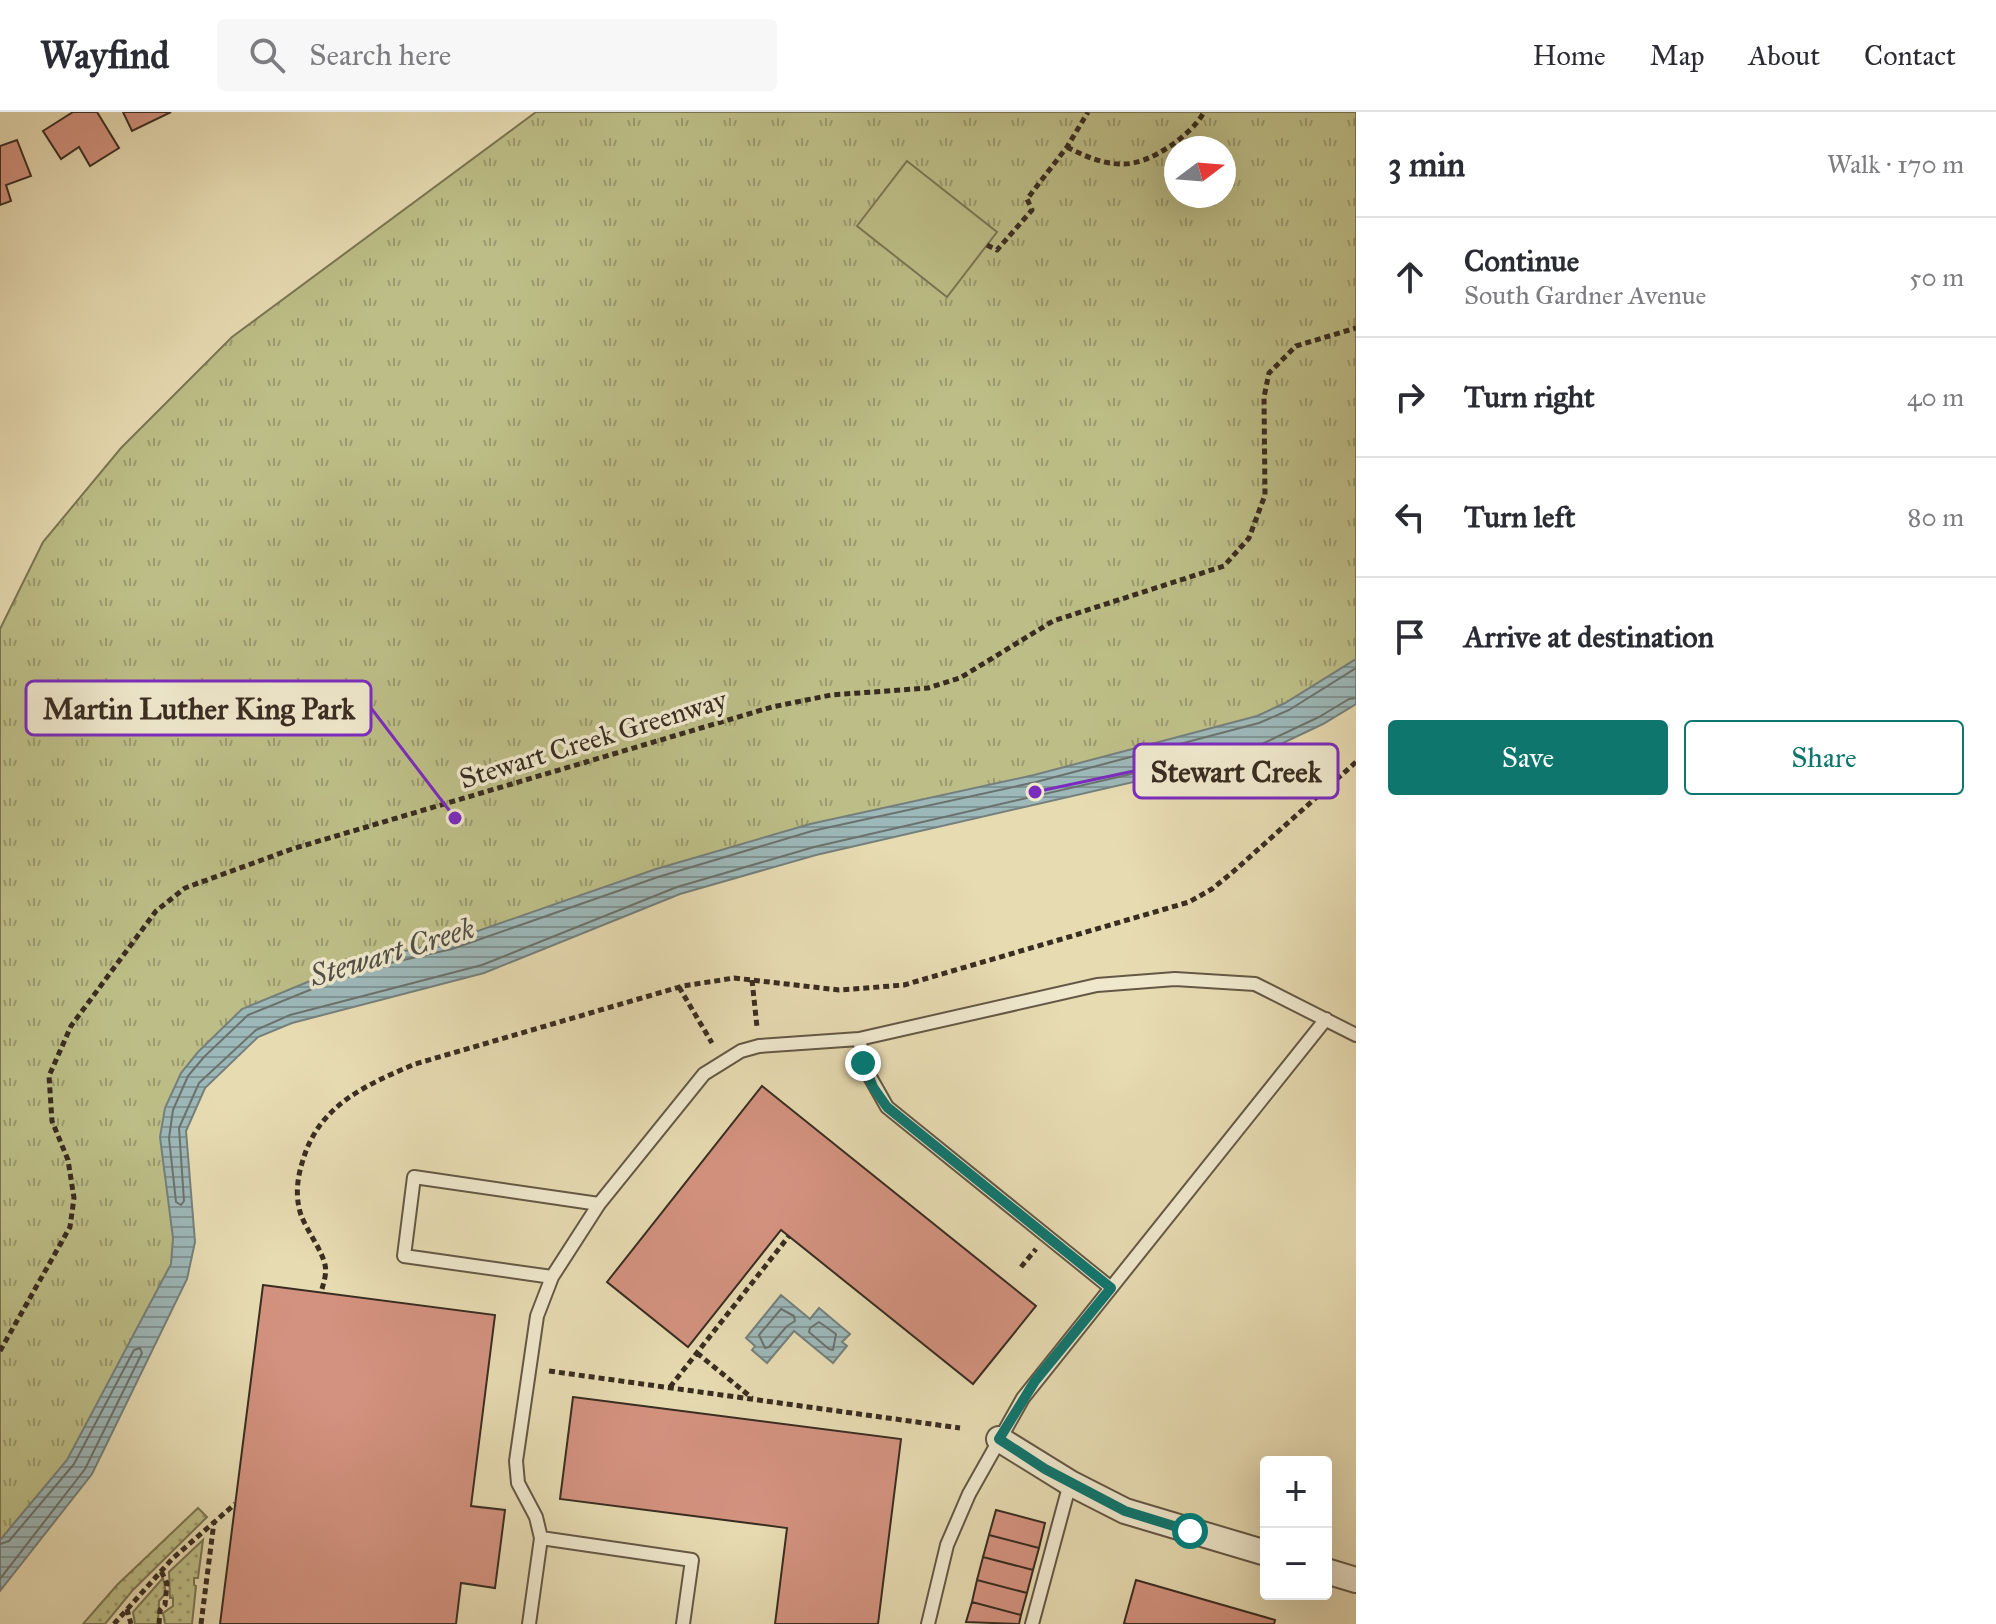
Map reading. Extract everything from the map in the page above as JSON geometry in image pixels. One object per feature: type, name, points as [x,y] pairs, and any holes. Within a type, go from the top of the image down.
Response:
[{"type":"street","points":[[999,1439],[1070,1483],[1125,1511],[1260,1551]]},
{"type":"street","points":[[1332,1573],[1356,1580]]},
{"type":"lane","points":[[529,1624],[541,1538],[536,1517],[518,1483],[516,1461],[537,1316],[552,1277],[599,1204],[704,1074],[741,1051],[759,1046],[859,1039],[1097,985],[1175,979],[1255,984],[1356,1035]]},
{"type":"lane","points":[[928,1624],[947,1545],[969,1494],[1035,1381],[1326,1019]]},
{"type":"lane","points":[[859,1039],[865,1068],[887,1107],[1111,1288]]},
{"type":"lane","points":[[552,1277],[404,1256],[414,1177],[599,1204]]},
{"type":"lane","points":[[1032,1624],[1070,1483]]},
{"type":"lane","points":[[541,1538],[692,1560],[683,1624]]},
{"type":"path","points":[[987,245],[997,250],[1032,210],[1027,199],[1067,147],[1088,112]]},
{"type":"path","points":[[1067,147],[1092,158],[1124,165],[1144,160],[1184,136],[1204,112]]},
{"type":"path","name":"Stewart Creek Greenway","points":[[0,1351],[70,1227],[74,1198],[68,1160],[52,1121],[49,1076],[71,1026],[156,911],[185,888],[292,849],[772,707],[831,695],[928,688],[960,678],[1053,621],[1224,566],[1249,538],[1265,495],[1264,397],[1269,373],[1296,346],[1356,328]]},
{"type":"path","points":[[322,1289],[325,1264],[300,1211],[297,1191],[299,1171],[308,1142],[318,1124],[373,1081],[415,1064],[679,987],[734,978],[839,990],[904,985],[1189,902],[1234,871],[1356,762]]},
{"type":"path","points":[[752,980],[757,1028]]},
{"type":"path","points":[[679,987],[712,1043]]},
{"type":"path","points":[[669,1388],[789,1236]]},
{"type":"path","points":[[697,1353],[755,1400]]},
{"type":"path","points":[[568,1374],[960,1428]]},
{"type":"path","points":[[114,1624],[161,1571],[235,1504]]},
{"type":"path","points":[[201,1624],[214,1521]]},
{"type":"path","points":[[159,1624],[160,1610],[166,1603],[167,1583],[161,1571]]},
{"type":"path","points":[[127,1608],[131,1624]]},
{"type":"green space","points":[[536,112],[1356,112],[1356,679],[1269,728],[783,845],[263,1023],[181,1114],[183,1262],[87,1451],[0,1554],[0,629],[43,542],[121,448],[232,337]]},
{"type":"green space","points":[[907,161],[997,232],[947,297],[857,226]]},
{"type":"green space","points":[[198,1508],[207,1517],[132,1591],[105,1624],[83,1624],[117,1585]]},
{"type":"green space","points":[[203,1540],[198,1578],[194,1578],[192,1624],[165,1624],[163,1613],[173,1606],[169,1572]]},
{"type":"green space","points":[[163,1578],[166,1593],[159,1601],[158,1624],[135,1624],[133,1612]]},
{"type":"water","points":[[1356,659],[1356,704],[1323,724],[1264,752],[816,855],[680,894],[484,973],[292,1023],[258,1037],[205,1088],[186,1131],[195,1242],[187,1279],[92,1474],[0,1591],[0,1540],[67,1460],[171,1264],[173,1238],[160,1137],[165,1108],[181,1073],[242,1009],[356,962],[449,941],[656,869],[810,824],[1034,775],[1257,716],[1285,703]]},
{"type":"water","points":[[781,1295],[810,1319],[819,1308],[850,1334],[842,1342],[847,1346],[833,1363],[794,1331],[767,1363],[752,1350],[755,1346],[746,1338]]},
{"type":"building","points":[[73,112],[97,112],[119,148],[90,166],[79,147],[61,159],[43,131]]},
{"type":"building","points":[[123,112],[171,112],[132,131]]},
{"type":"building","points":[[17,140],[31,176],[6,185],[11,201],[0,205],[0,146]]},
{"type":"building","points":[[762,1086],[1036,1306],[973,1384],[781,1230],[688,1347],[607,1282]]},
{"type":"building","points":[[263,1285],[495,1315],[471,1506],[505,1510],[495,1588],[461,1583],[456,1624],[220,1624]]},
{"type":"building","points":[[573,1397],[901,1439],[878,1624],[775,1624],[787,1528],[560,1499]]},
{"type":"building","points":[[996,1510],[1045,1523],[1039,1548],[989,1535]]},
{"type":"building","points":[[989,1535],[1039,1548],[1033,1570],[983,1557]]},
{"type":"building","points":[[983,1557],[1033,1570],[1027,1593],[977,1580]]},
{"type":"building","points":[[977,1580],[1027,1593],[1021,1615],[972,1602]]},
{"type":"building","points":[[1136,1580],[1275,1620],[1274,1624],[1127,1624],[1124,1623]]},
{"type":"building","points":[[972,1602],[1021,1615],[1019,1624],[966,1622]]},
{"type":"place","name":"Stewart Creek","points":[[1035,792]]},
{"type":"place","name":"Martin Luther King Park","points":[[455,818]]},
{"type":"route","points":[[863,1063],[873,1087],[887,1107],[1111,1288],[1035,1381],[999,1439],[1045,1469],[1125,1511],[1190,1531]]}]
